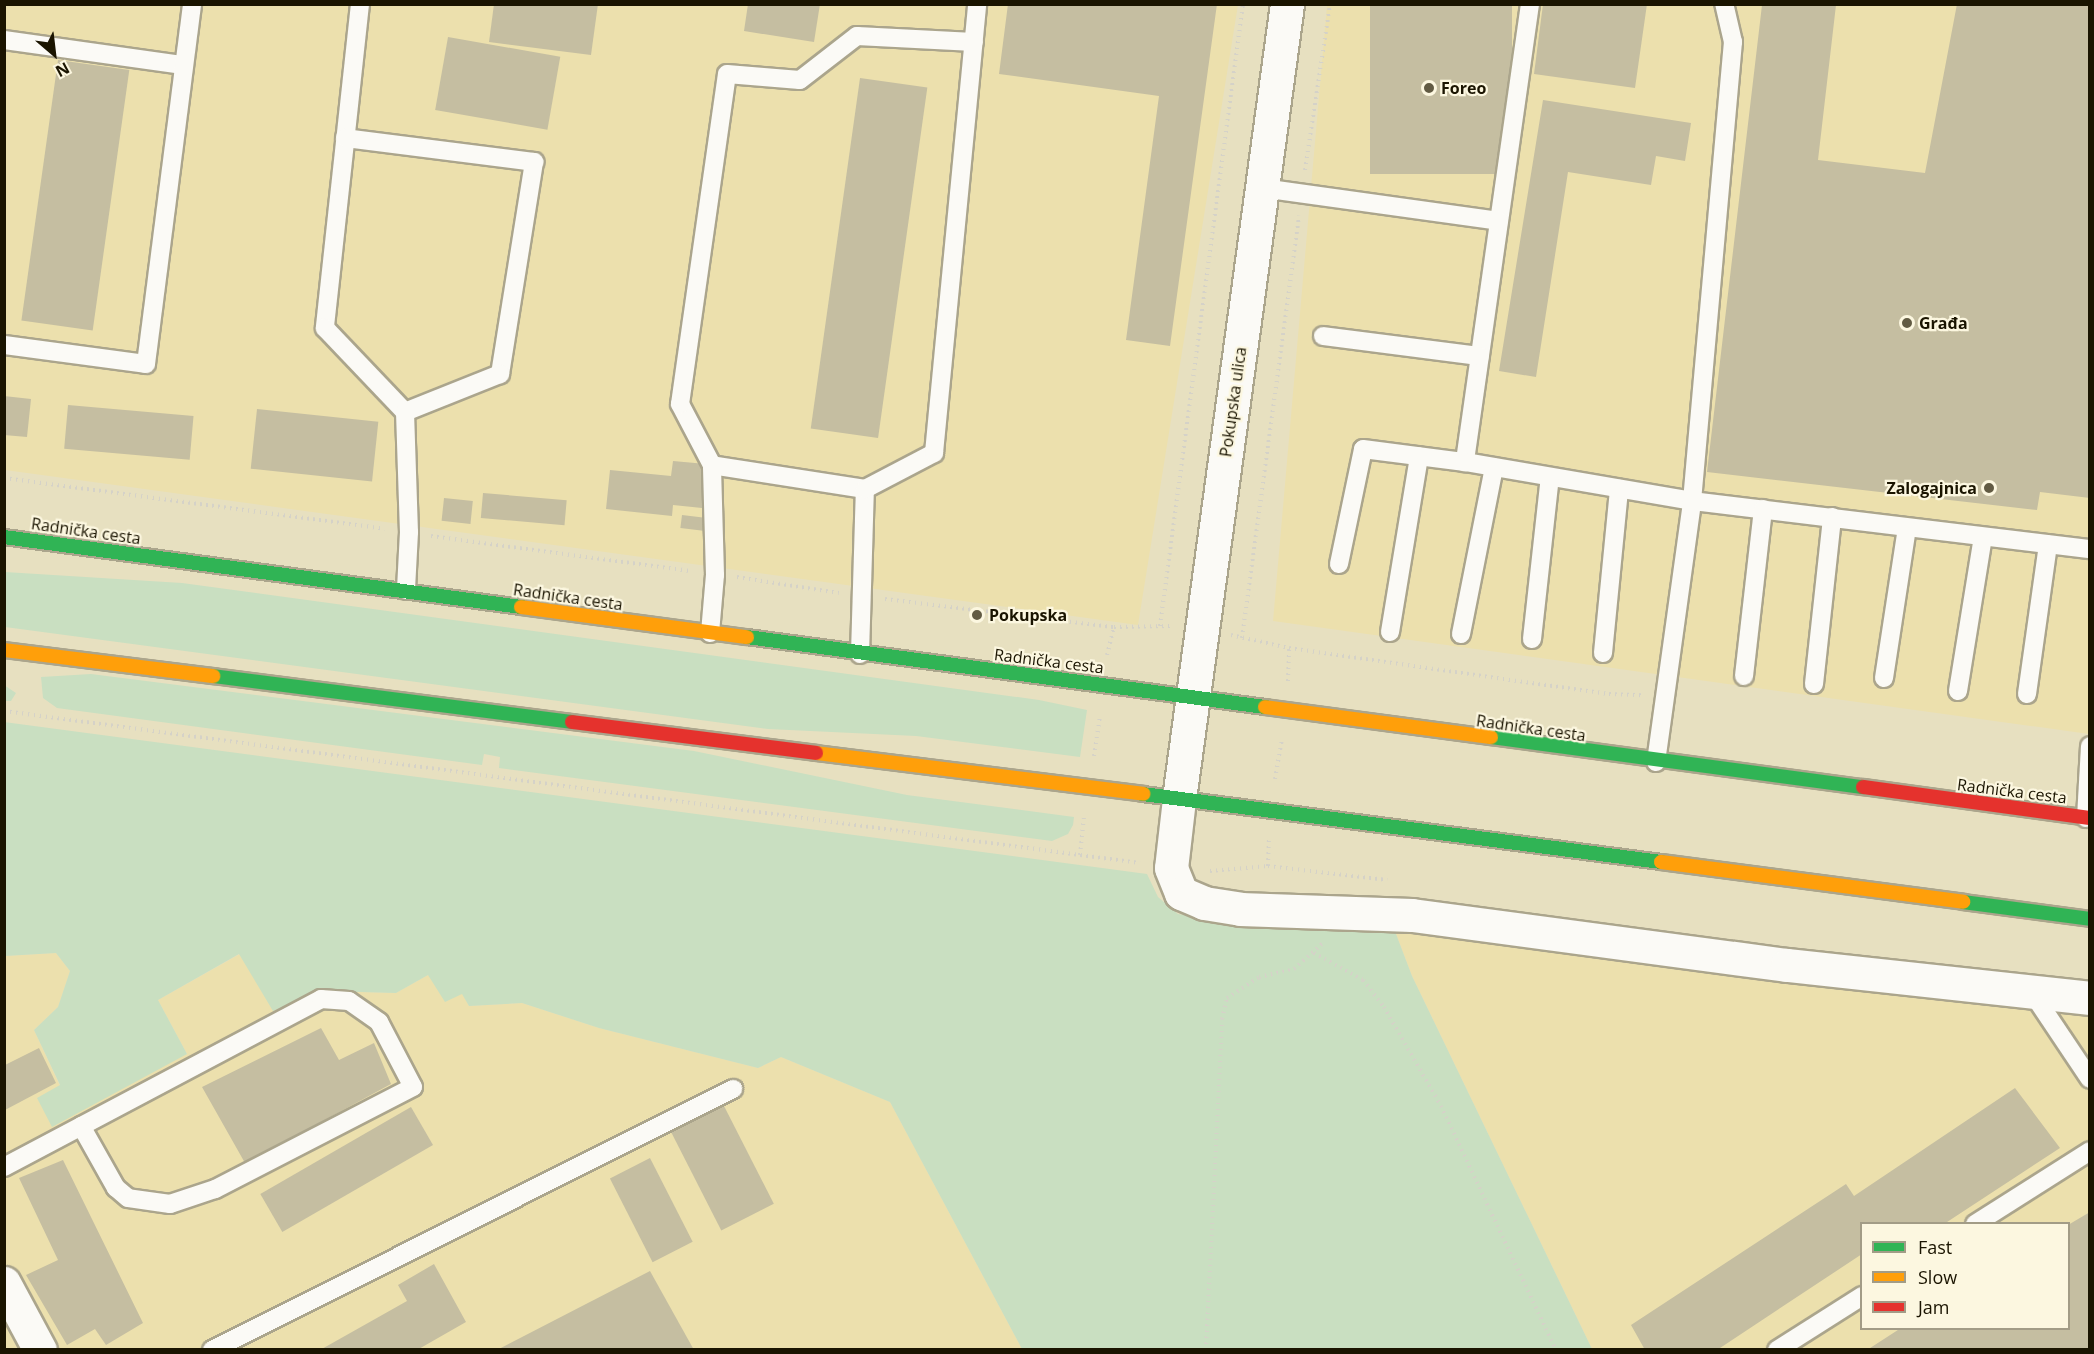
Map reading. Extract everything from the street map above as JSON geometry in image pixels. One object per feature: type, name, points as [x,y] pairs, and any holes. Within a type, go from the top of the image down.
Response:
[{"type":"main road","name":"Radnička cesta","points":[[4,537],[1193,697],[1656,762],[2088,818]]},
{"type":"main road","points":[[4,650],[1179,799],[2090,919]]},
{"type":"street","name":"Pokupska ulica","points":[[1287,4],[1179,799],[1172,878],[1181,893],[1204,903],[1282,912],[1412,915],[2033,994],[2090,998]]},
{"type":"street","points":[[4,1283],[40,1350]]},
{"type":"lane","points":[[4,345],[146,364],[192,4]]},
{"type":"lane","points":[[360,4],[325,328],[405,412],[409,532],[406,590]]},
{"type":"lane","points":[[712,465],[865,489],[934,453],[977,4]]},
{"type":"lane","points":[[1465,462],[1530,4]]},
{"type":"lane","points":[[1656,762],[1692,501],[1733,42],[1724,4]]},
{"type":"lane","points":[[710,633],[715,574],[712,465],[680,404],[727,75],[800,80],[857,36],[974,42]]},
{"type":"lane","points":[[4,40],[183,65]]},
{"type":"lane","points":[[345,138],[534,162],[500,374],[405,412]]},
{"type":"lane","points":[[1262,188],[1499,221]]},
{"type":"lane","points":[[1323,336],[1480,356]]},
{"type":"lane","points":[[1339,564],[1363,449],[1465,462],[1692,501],[2090,549]]},
{"type":"lane","points":[[1390,632],[1419,456]]},
{"type":"lane","points":[[1461,634],[1494,467]]},
{"type":"lane","points":[[1532,639],[1550,477]]},
{"type":"lane","points":[[860,654],[865,489]]},
{"type":"lane","points":[[1603,653],[1618,489]]},
{"type":"lane","points":[[1744,676],[1763,509]]},
{"type":"lane","points":[[1814,684],[1832,518]]},
{"type":"lane","points":[[1884,678],[1907,528]]},
{"type":"lane","points":[[1958,692],[1983,537]]},
{"type":"lane","points":[[2027,694],[2049,544]]},
{"type":"lane","points":[[2088,818],[2090,746]]},
{"type":"lane","points":[[2033,994],[2090,1079]]},
{"type":"lane","points":[[4,1167],[81,1126],[321,999],[349,1001],[379,1022],[412,1087],[215,1189],[170,1204],[147,1204],[122,1193],[81,1126]]},
{"type":"lane","points":[[212,1350],[733,1089]]},
{"type":"lane","points":[[1978,1222],[2090,1151]]},
{"type":"lane","points":[[1777,1350],[1860,1297]]},
{"type":"path","points":[[1160,626],[1243,4]]},
{"type":"path","points":[[1242,638],[1330,4]]},
{"type":"path","points":[[4,478],[863,596],[1114,627],[1176,626]]},
{"type":"path","points":[[1106,659],[1114,627]]},
{"type":"path","points":[[1227,634],[1289,648],[1609,694],[1666,696]]},
{"type":"path","points":[[1288,684],[1289,648]]},
{"type":"path","points":[[4,711],[1144,863]]},
{"type":"path","points":[[1093,762],[1101,711]]},
{"type":"path","points":[[1274,784],[1281,742]]},
{"type":"path","points":[[1080,855],[1084,819]]},
{"type":"path","points":[[1268,866],[1269,835]]},
{"type":"path","points":[[1206,1350],[1222,1018],[1227,998],[1259,977],[1294,969],[1328,938]]},
{"type":"path","points":[[1314,953],[1363,980],[1384,1007],[1441,1106],[1556,1350]]},
{"type":"shaded area","points":[[5,5],[1238,5],[1138,625],[5,470]]},
{"type":"shaded area","points":[[1327,5],[2089,5],[2089,734],[1273,621]]},
{"type":"shaded area","points":[[1393,926],[2089,1004],[2089,1349],[1592,1349],[1412,976]]},
{"type":"shaded area","points":[[56,953],[70,971],[58,1007],[34,1030],[60,1086],[187,1054],[158,1000],[240,954],[324,991],[396,993],[428,975],[463,994],[469,1006],[522,1003],[599,1028],[758,1068],[781,1057],[890,1102],[1022,1349],[5,1349],[4,956]]},
{"type":"green space","points":[[5,572],[182,583],[1039,700],[1087,710],[1080,757],[916,736],[768,729],[5,627]]},
{"type":"green space","points":[[91,674],[694,751],[907,795],[1074,817],[1073,825],[1068,834],[1052,841],[499,768],[500,757],[484,754],[482,765],[57,708],[43,698],[41,677]]},
{"type":"green space","points":[[4,685],[16,693],[11,701],[5,701]]},
{"type":"green space","points":[[4,722],[1147,874],[1158,897],[1178,914],[1262,926],[1393,926],[1412,976],[1592,1349],[1022,1349],[890,1102],[781,1057],[758,1068],[599,1028],[522,1003],[469,1006],[462,994],[445,1002],[428,975],[396,993],[324,991],[273,1011],[239,954],[158,1000],[187,1054],[52,1127],[37,1098],[60,1085],[34,1030],[58,1007],[70,971],[56,953],[5,956]]},
{"type":"building","points":[[494,4],[598,4],[591,55],[489,42]]},
{"type":"building","points":[[748,4],[820,4],[814,42],[744,31]]},
{"type":"building","points":[[1008,4],[1217,4],[1170,346],[1126,340],[1159,96],[999,74]]},
{"type":"building","name":"Foreo","points":[[1370,4],[1512,4],[1512,174],[1370,174]]},
{"type":"building","points":[[1543,4],[1647,4],[1635,88],[1534,74]]},
{"type":"building","name":"Građa","points":[[1957,4],[2090,4],[2090,498],[2040,492],[2037,510],[1707,472],[1762,5],[1836,5],[1818,160],[1925,173]]},
{"type":"building","points":[[448,37],[560,57],[547,130],[435,110]]},
{"type":"building","points":[[58,60],[129,70],[93,330],[21,320]]},
{"type":"building","points":[[860,78],[927,87],[878,438],[811,429]]},
{"type":"building","points":[[1543,100],[1691,123],[1685,161],[1656,156],[1651,185],[1568,172],[1536,377],[1499,371]]},
{"type":"building","points":[[4,396],[31,399],[27,437],[4,435]]},
{"type":"building","points":[[68,405],[194,416],[190,460],[64,449]]},
{"type":"building","points":[[257,409],[378,422],[372,481],[251,469]]},
{"type":"building","points":[[673,461],[706,464],[702,508],[673,505],[672,516],[606,509],[610,470],[671,476]]},
{"type":"building","points":[[483,493],[567,500],[565,525],[481,518]]},
{"type":"building","points":[[444,498],[473,501],[470,524],[442,521]]},
{"type":"building","points":[[682,515],[705,518],[703,531],[680,528]]},
{"type":"building","points":[[321,1028],[339,1060],[374,1043],[391,1084],[245,1163],[202,1087]]},
{"type":"building","points":[[39,1048],[56,1083],[5,1110],[5,1065]]},
{"type":"building","points":[[2015,1088],[2060,1148],[1947,1222],[1860,1222],[1860,1255],[1717,1350],[1645,1350],[1631,1325],[1846,1184],[1854,1196]]},
{"type":"building","points":[[723,1104],[774,1204],[721,1231],[670,1131]]},
{"type":"building","points":[[411,1107],[433,1145],[282,1232],[260,1194]]},
{"type":"building","points":[[650,1158],[693,1242],[653,1262],[610,1178]]},
{"type":"building","points":[[63,1160],[143,1323],[106,1345],[95,1329],[67,1345],[26,1275],[58,1260],[19,1178]]},
{"type":"building","points":[[2090,1212],[2090,1350],[1867,1350],[1898,1330],[2070,1330],[2070,1224]]},
{"type":"building","points":[[434,1264],[466,1322],[417,1350],[320,1350],[407,1301],[398,1285]]},
{"type":"building","points":[[650,1271],[694,1350],[497,1350]]},
{"type":"traffic: fast","points":[[4,537],[521,607]]},
{"type":"traffic: fast","points":[[747,637],[1265,707]]},
{"type":"traffic: fast","points":[[213,676],[572,722]]},
{"type":"traffic: fast","points":[[1491,737],[1863,787]]},
{"type":"traffic: fast","points":[[1143,794],[1661,862]]},
{"type":"traffic: fast","points":[[1963,902],[2090,919]]},
{"type":"traffic: slow","points":[[521,607],[747,637]]},
{"type":"traffic: slow","points":[[4,650],[213,676]]},
{"type":"traffic: slow","points":[[1265,707],[1491,737]]},
{"type":"traffic: slow","points":[[816,753],[1143,794]]},
{"type":"traffic: slow","points":[[1661,862],[1963,902]]},
{"type":"traffic: jam","points":[[572,722],[816,753]]},
{"type":"traffic: jam","points":[[1863,787],[2090,818]]},
{"type":"place","name":"Foreo","points":[[1429,88]]},
{"type":"place","name":"Građa","points":[[1907,323]]},
{"type":"place","name":"Zalogajnica","points":[[1989,488]]},
{"type":"place","name":"Pokupska","points":[[977,615]]}]
